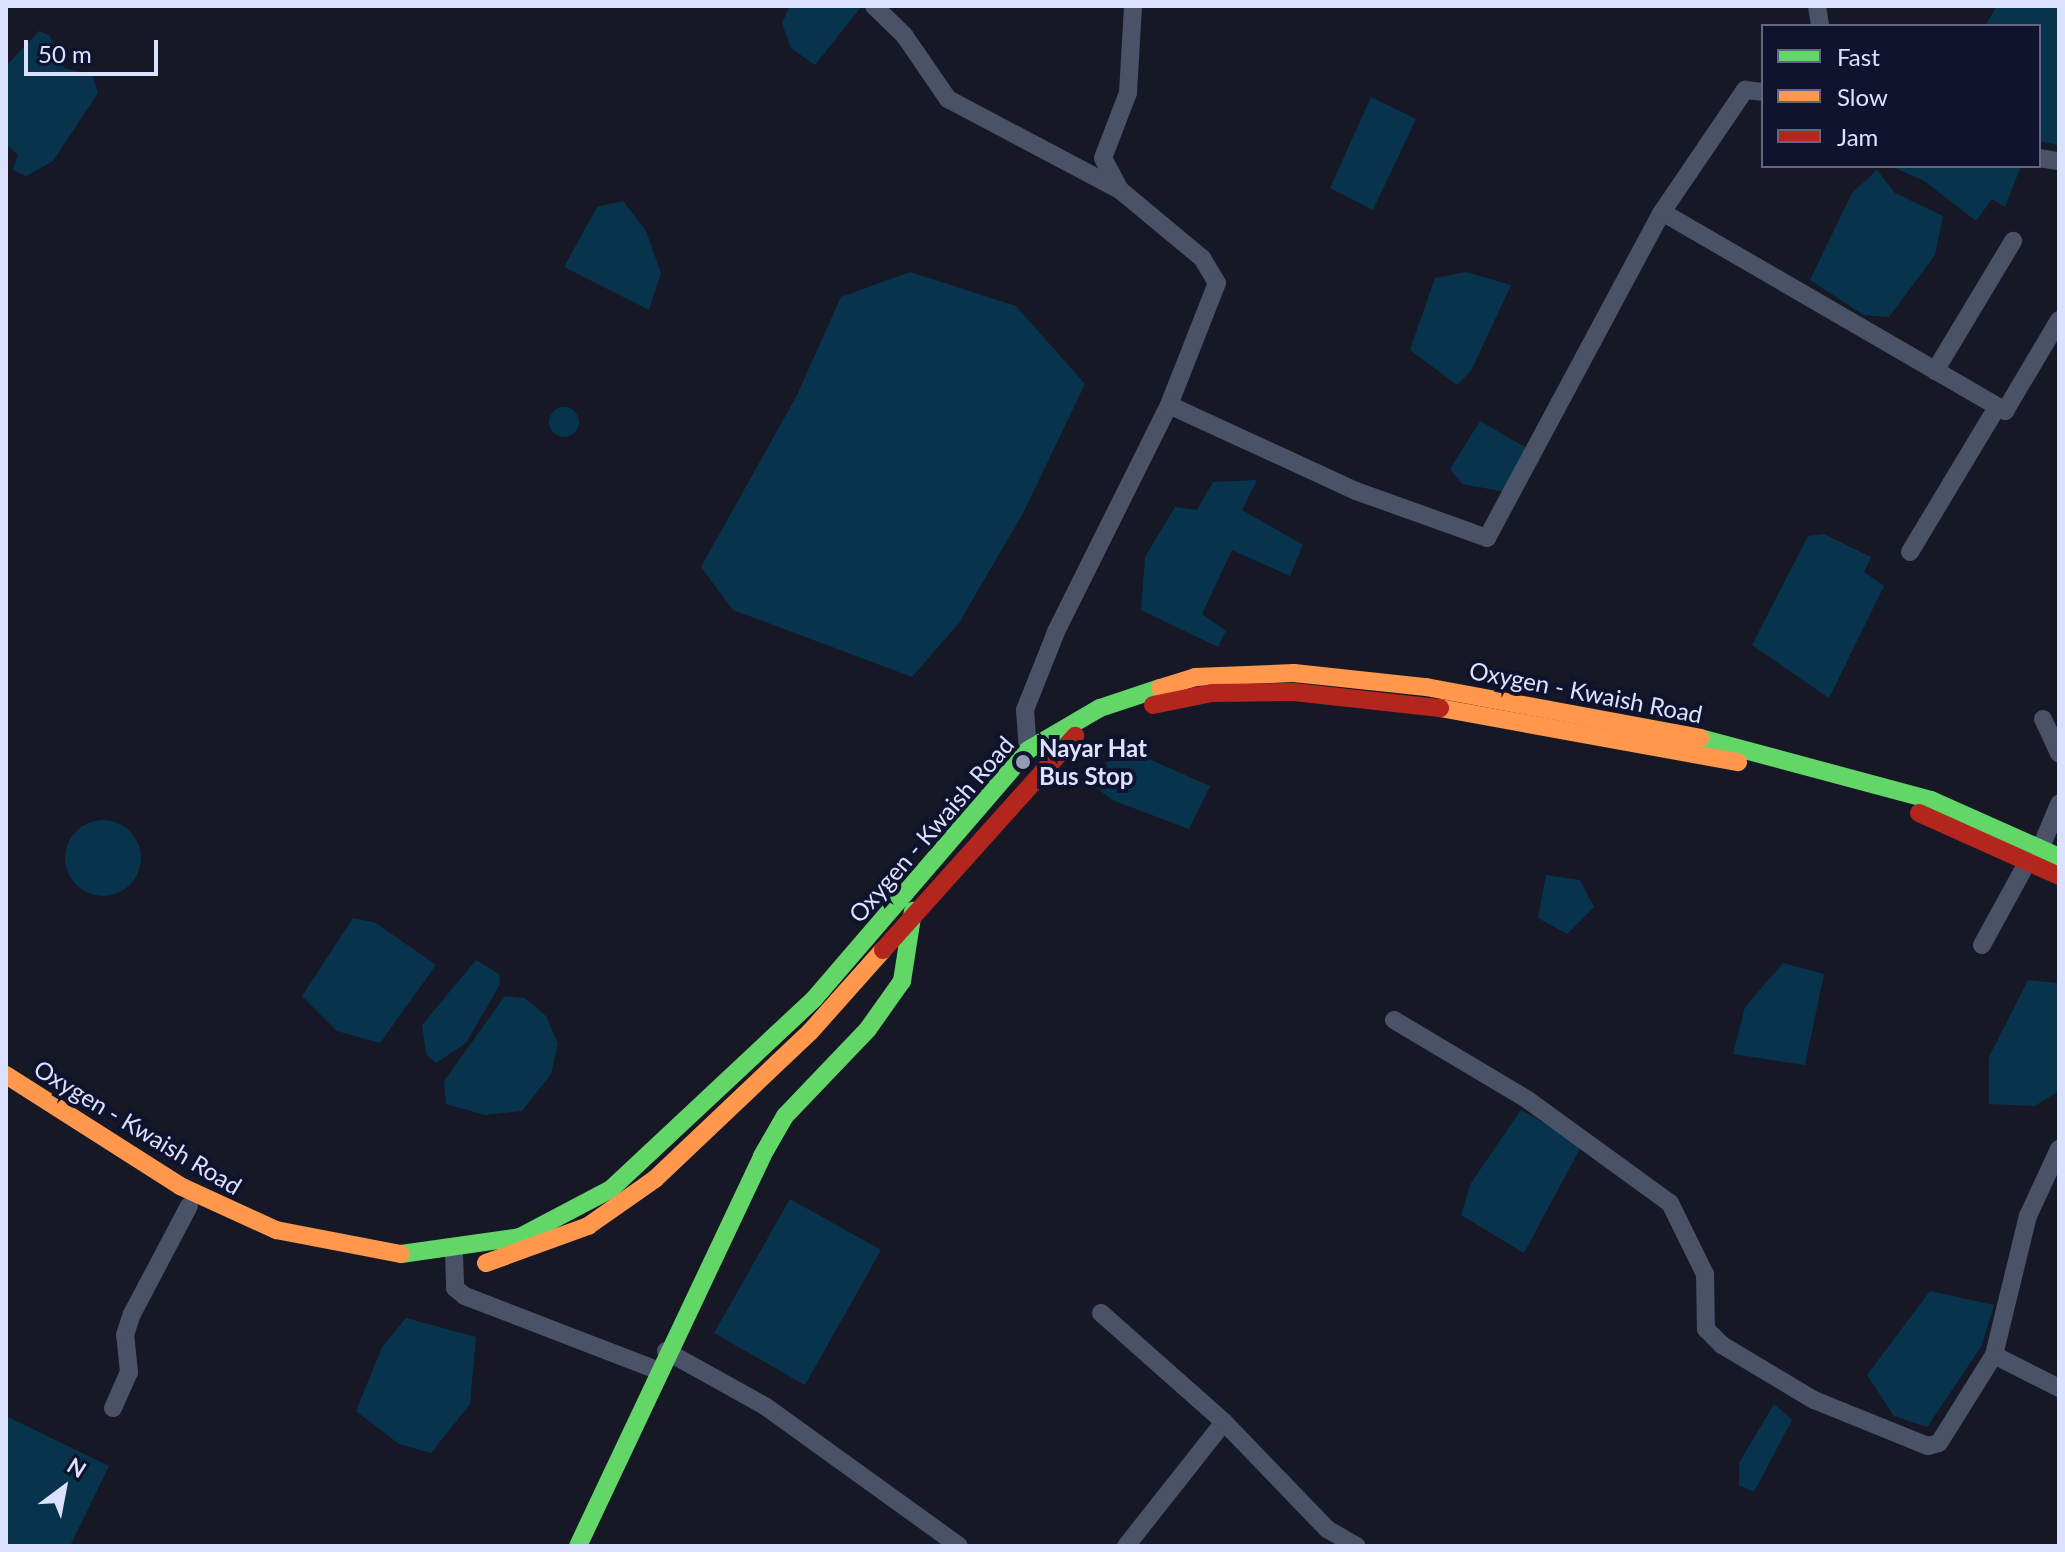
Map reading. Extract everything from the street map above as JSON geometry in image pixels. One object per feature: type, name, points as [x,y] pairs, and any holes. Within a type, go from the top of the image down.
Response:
[{"type":"main road","name":"Oxygen - Kwaish Road","points":[[6,1075],[227,1212],[373,1251],[453,1262],[520,1237],[611,1189],[814,999],[905,899],[1028,750],[1100,708],[1195,677],[1294,673],[1426,687],[1735,745],[1916,795],[2035,853],[2059,876]]},
{"type":"main road","name":"Oxygen - Kwaish Road","points":[[6,1094],[189,1206],[277,1243],[415,1269],[532,1251],[625,1204],[810,1032],[915,916],[1060,746],[1139,708],[1212,693],[1412,703],[1775,769],[1892,802],[2035,853],[2059,857]]},
{"type":"main road","points":[[578,1546],[666,1351],[785,1116],[868,1029],[902,981],[915,916],[905,899]]},
{"type":"street","points":[[874,6],[948,99],[1120,190],[1202,258],[1217,283],[1169,405],[1056,632],[1025,710],[1028,750]]},
{"type":"street","points":[[1120,190],[1103,158],[1130,82],[1133,6]]},
{"type":"street","points":[[1169,405],[1356,491],[1487,538],[1662,212],[1745,90],[1761,92]]},
{"type":"street","points":[[1662,212],[2005,411],[2059,320]]},
{"type":"street","points":[[1935,371],[2013,241]]},
{"type":"street","points":[[1910,552],[1997,407]]},
{"type":"street","points":[[2043,719],[2059,754]]},
{"type":"street","points":[[1982,945],[2035,853],[2059,804]]},
{"type":"street","points":[[1394,1020],[1528,1100],[1670,1203],[1705,1274],[1706,1329],[1781,1384],[1928,1446],[1939,1443],[1994,1355],[2028,1216],[2059,1149]]},
{"type":"street","points":[[113,1408],[129,1372],[125,1335],[132,1314],[189,1206]]},
{"type":"street","points":[[453,1262],[465,1296],[657,1370]]},
{"type":"street","points":[[1101,1313],[1224,1422],[1327,1529],[1357,1546]]},
{"type":"street","points":[[666,1351],[765,1406],[959,1546]]},
{"type":"street","points":[[1994,1355],[2059,1388]]},
{"type":"street","points":[[1126,1546],[1224,1422]]},
{"type":"water","points":[[790,6],[861,7],[815,65],[791,48],[782,23]]},
{"type":"water","points":[[1997,6],[2059,6],[2059,145],[2041,141],[2041,24],[1986,24]]},
{"type":"water","points":[[39,31],[50,36],[64,68],[92,75],[98,93],[53,161],[26,176],[13,170],[18,155],[6,144],[6,66]]},
{"type":"water","points":[[1371,97],[1416,119],[1373,210],[1330,188]]},
{"type":"water","points":[[1895,168],[2020,168],[2005,207],[1992,199],[1976,221],[1923,180]]},
{"type":"water","points":[[1877,170],[1895,193],[1943,216],[1935,255],[1889,317],[1864,315],[1810,280],[1852,193]]},
{"type":"water","points":[[623,201],[646,231],[661,273],[649,310],[564,267],[597,207]]},
{"type":"water","points":[[910,272],[1016,306],[1085,384],[1023,513],[959,623],[912,677],[733,610],[701,567],[796,397],[841,297]]},
{"type":"water","points":[[1466,272],[1511,285],[1471,371],[1457,385],[1410,350],[1435,278]]},
{"type":"water","points":[[564,407],[575,411],[579,422],[575,433],[564,437],[553,433],[549,422],[553,411]]},
{"type":"water","points":[[1480,421],[1530,450],[1506,492],[1462,484],[1450,469]]},
{"type":"water","points":[[1257,480],[1242,510],[1303,545],[1290,576],[1232,550],[1202,614],[1226,631],[1218,647],[1141,610],[1145,557],[1175,507],[1197,510],[1213,482]]},
{"type":"water","points":[[1824,534],[1871,557],[1864,572],[1884,586],[1829,698],[1752,645],[1808,536]]},
{"type":"water","points":[[1126,749],[1210,786],[1189,829],[1112,800],[1084,778]]},
{"type":"water","points":[[103,820],[117,823],[130,831],[138,844],[141,858],[138,872],[130,885],[117,893],[103,896],[89,893],[76,885],[68,872],[65,858],[68,844],[76,831],[89,823]]},
{"type":"water","points":[[1546,875],[1580,880],[1594,907],[1567,934],[1538,918]]},
{"type":"water","points":[[353,918],[376,923],[436,965],[380,1043],[337,1031],[302,996]]},
{"type":"water","points":[[476,960],[499,974],[500,984],[466,1043],[436,1063],[426,1054],[422,1025]]},
{"type":"water","points":[[1783,963],[1824,974],[1805,1065],[1733,1054],[1745,1007]]},
{"type":"water","points":[[2028,980],[2059,983],[2059,1091],[2035,1106],[1989,1104],[1989,1057]]},
{"type":"water","points":[[505,996],[525,998],[546,1016],[558,1044],[551,1074],[522,1111],[485,1115],[446,1104],[444,1081]]},
{"type":"water","points":[[1521,1110],[1582,1145],[1524,1253],[1461,1215],[1471,1183]]},
{"type":"water","points":[[790,1199],[881,1250],[805,1385],[714,1333]]},
{"type":"water","points":[[1930,1291],[1994,1305],[1981,1347],[1927,1427],[1894,1416],[1867,1375]]},
{"type":"water","points":[[406,1318],[476,1337],[470,1404],[431,1453],[399,1444],[356,1411],[382,1347]]},
{"type":"water","points":[[1774,1404],[1792,1420],[1754,1492],[1739,1485],[1739,1463]]},
{"type":"water","points":[[6,1416],[109,1466],[70,1546],[6,1546]]},
{"type":"traffic: fast","points":[[401,1254],[520,1237],[611,1189],[814,999],[1028,750],[1100,708],[1160,688]]},
{"type":"traffic: fast","points":[[1700,738],[1931,800],[2059,857]]},
{"type":"traffic: fast","points":[[578,1546],[762,1156],[785,1116],[868,1029],[902,981],[913,911]]},
{"type":"traffic: slow","points":[[1160,688],[1195,677],[1294,673],[1426,687],[1700,738]]},
{"type":"traffic: slow","points":[[1440,708],[1738,762]]},
{"type":"traffic: slow","points":[[486,1263],[588,1226],[655,1179],[810,1032],[883,950]]},
{"type":"traffic: slow","points":[[6,1075],[180,1186],[276,1230],[401,1254]]},
{"type":"traffic: jam","points":[[1153,705],[1212,693],[1294,692],[1440,708]]},
{"type":"traffic: jam","points":[[883,950],[1075,736]]},
{"type":"traffic: jam","points":[[1919,813],[2059,876]]},
{"type":"place","name":"Nayar Hat Bus Stop","points":[[1023,762]]}]
